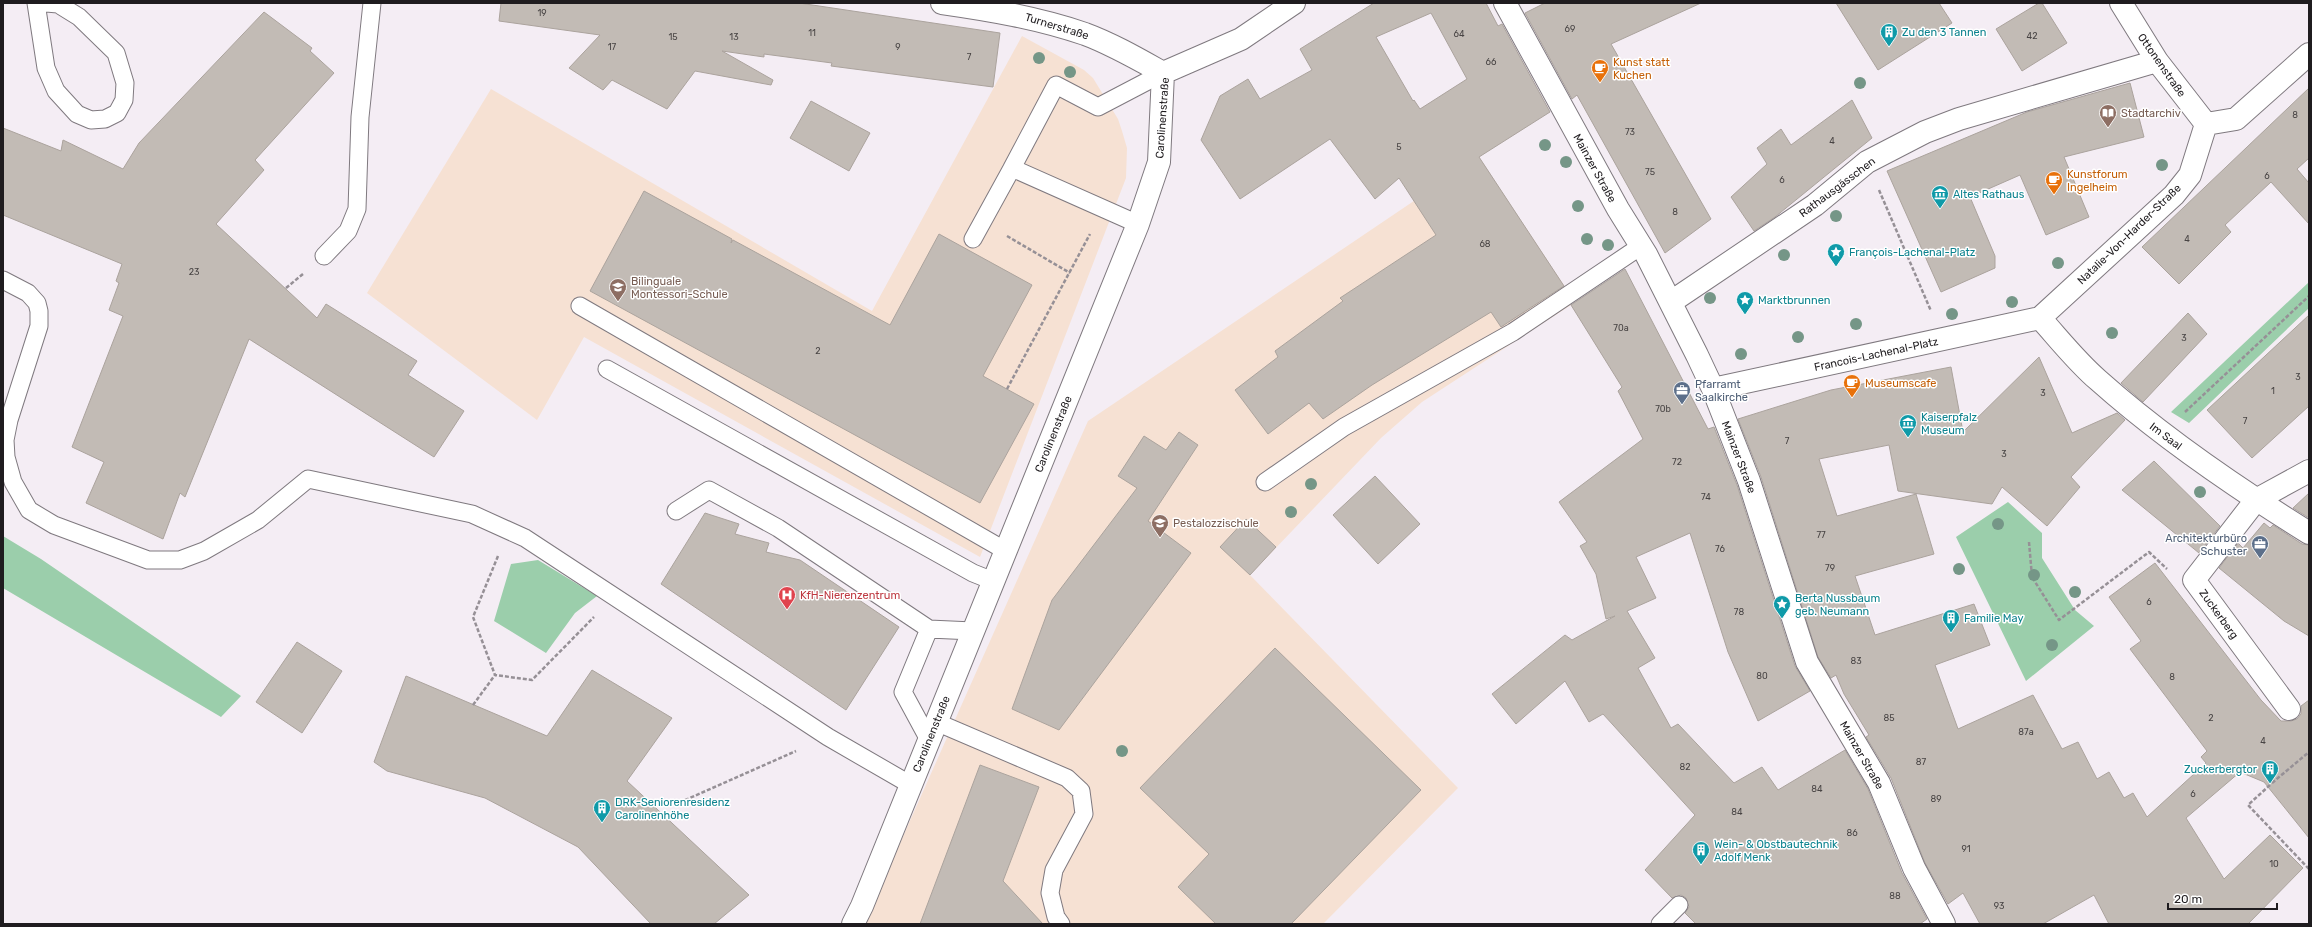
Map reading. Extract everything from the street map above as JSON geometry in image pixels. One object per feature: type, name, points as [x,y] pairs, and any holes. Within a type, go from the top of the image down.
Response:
[{"type":"street","name":"Turnerstraße","points":[[942,3],[1018,15],[1085,34],[1111,45],[1163,74]]},
{"type":"street","name":"Carolinenstraße","points":[[853,924],[862,906],[1138,224],[1159,162],[1163,74],[1241,39],[1294,3]]},
{"type":"street","name":"Mainzer Straße","points":[[1505,3],[1555,96],[1641,246],[1671,302],[1713,389],[1749,481],[1807,662],[1879,783],[1914,868],[1944,924]]},
{"type":"street","name":"Ottonenstraße","points":[[2121,3],[2157,61],[2206,124]]},
{"type":"street","points":[[2206,124],[2236,119],[2309,54]]},
{"type":"street","name":"Rathausgässchen","points":[[1671,302],[1815,205],[1867,162],[1924,132],[1959,118],[2157,61]]},
{"type":"street","name":"Natalie-Von-Harder-Straße","points":[[2040,318],[2174,195],[2190,175],[2206,124]]},
{"type":"street","name":"Francois-Lachenal-Platz","points":[[1713,389],[2040,318]]},
{"type":"street","name":"Im Saal","points":[[2040,318],[2096,379],[2162,434],[2256,500],[2309,533]]},
{"type":"street","points":[[2256,500],[2309,471]]},
{"type":"street","name":"Zuckerberg","points":[[2256,500],[2194,580],[2289,710]]},
{"type":"lane","points":[[36,3],[46,68],[56,91],[77,114],[91,120],[105,119],[118,113],[124,100],[125,83],[116,53],[79,17],[58,4],[46,3]]},
{"type":"lane","points":[[324,256],[348,231],[356,209],[360,117],[372,3]]},
{"type":"lane","points":[[973,239],[1056,84],[1098,107],[1163,74]]},
{"type":"lane","points":[[1012,168],[1138,224]]},
{"type":"lane","points":[[1265,482],[1344,427],[1514,332],[1641,246]]},
{"type":"lane","points":[[3,280],[28,293],[37,303],[39,318],[39,326],[9,420],[5,440],[6,457],[13,482],[29,510],[54,525],[148,560],[180,560],[204,551],[258,520],[308,479],[472,514],[525,538],[828,737],[911,785]]},
{"type":"lane","points":[[580,306],[1006,551]]},
{"type":"lane","points":[[607,369],[973,573],[993,581]]},
{"type":"lane","points":[[676,511],[709,490],[778,528],[929,630],[973,631]]},
{"type":"lane","points":[[929,630],[903,692],[933,731],[1067,778],[1081,791],[1084,814],[1054,870],[1050,893],[1056,917],[1061,924]]},
{"type":"lane","points":[[1660,924],[1679,906]]},
{"type":"path","points":[[1867,162],[1943,339]]},
{"type":"path","points":[[1007,389],[1103,209]]},
{"type":"path","points":[[983,221],[1070,273]]},
{"type":"path","points":[[2180,417],[2309,296]]},
{"type":"path","points":[[495,675],[473,617],[508,530]]},
{"type":"path","points":[[2029,542],[2032,577],[2059,620],[2149,552],[2172,574],[2194,580]]},
{"type":"path","points":[[495,675],[532,680],[614,596]]},
{"type":"path","points":[[473,705],[495,675]]},
{"type":"path","points":[[674,805],[828,737]]},
{"type":"path","points":[[2309,752],[2248,805],[2309,869]]},
{"type":"shaded area","name":"Bilinguale Montessori-Schule","points":[[1022,36],[1084,70],[1093,78],[1118,119],[1122,131],[1127,148],[1126,178],[980,557],[584,337],[537,420],[367,293],[491,89],[872,311]]},
{"type":"shaded area","name":"Pestalozzischule","points":[[1479,157],[1565,287],[1571,305],[1422,402],[1381,438],[1250,575],[1458,788],[1323,924],[864,924],[1088,421]]},
{"type":"green space","points":[[2309,282],[2309,308],[2189,423],[2171,412]]},
{"type":"green space","points":[[2008,502],[2042,533],[2042,558],[2075,610],[2094,626],[2026,681],[1956,537]]},
{"type":"green space","points":[[3,536],[41,559],[241,696],[221,717],[3,588]]},
{"type":"green space","points":[[538,560],[597,596],[575,613],[546,653],[494,621],[511,564]]},
{"type":"building","points":[[501,3],[799,3],[1000,33],[993,87],[831,66],[832,63],[764,54],[764,57],[722,51],[773,80],[771,85],[695,71],[667,109],[612,80],[603,90],[569,68],[600,35],[499,21]]},
{"type":"building","points":[[1374,3],[1486,3],[1498,26],[1502,24],[1550,112],[1479,157],[1564,286],[1501,327],[1491,312],[1372,385],[1323,419],[1309,403],[1268,434],[1235,390],[1278,357],[1275,351],[1343,301],[1340,298],[1436,235],[1399,178],[1375,199],[1330,139],[1240,199],[1201,140],[1220,96],[1248,79],[1260,99],[1312,70],[1300,49]],"holes":[[[1431,13],[1467,79],[1420,109],[1414,100],[1413,101],[1376,37]]]},
{"type":"building","points":[[1545,3],[1701,3],[1611,44],[1711,219],[1665,253],[1577,95],[1572,99],[1525,13]]},
{"type":"building","name":"Zu den 3 Tannen","points":[[1836,3],[1939,3],[1952,23],[1878,70]]},
{"type":"building","points":[[2039,3],[2042,3],[2067,43],[2022,71],[1996,29]]},
{"type":"building","points":[[264,12],[312,48],[310,51],[334,73],[255,160],[264,170],[216,224],[317,318],[326,304],[417,361],[408,375],[464,411],[434,457],[249,339],[185,497],[180,493],[163,539],[86,503],[104,462],[72,447],[123,316],[109,310],[119,283],[116,281],[122,264],[3,215],[3,128],[61,151],[63,140],[123,169],[139,143]]},
{"type":"building","points":[[2130,83],[2144,137],[2064,157],[2089,217],[2046,235],[2020,175],[1970,197],[1995,256],[1995,268],[1941,292],[1887,171],[2027,112]]},
{"type":"building","points":[[2309,88],[2309,158],[2297,169],[2309,183],[2309,224],[2271,182],[2225,225],[2231,232],[2179,284],[2142,247]]},
{"type":"building","points":[[1852,100],[1872,138],[1775,217],[1754,231],[1731,197],[1767,164],[1757,148],[1781,129],[1791,145]]},
{"type":"building","points":[[811,101],[870,133],[849,171],[790,138]]},
{"type":"building","points":[[644,191],[732,239],[731,243],[733,240],[890,325],[939,234],[1032,285],[983,376],[1034,404],[980,503],[590,291]]},
{"type":"building","points":[[1625,269],[1708,429],[1714,427],[1737,485],[1795,666],[1810,691],[1758,721],[1728,652],[1690,533],[1636,557],[1656,598],[1627,611],[1655,658],[1638,668],[1671,728],[1678,724],[1734,783],[1762,767],[1778,790],[1845,750],[1868,789],[1902,873],[1927,919],[1920,924],[1696,924],[1685,913],[1689,907],[1686,898],[1681,895],[1672,898],[1645,870],[1695,815],[1603,714],[1589,722],[1565,681],[1516,724],[1492,694],[1565,635],[1572,640],[1615,616],[1606,619],[1596,574],[1580,546],[1587,542],[1559,502],[1643,439],[1618,391],[1622,387],[1571,305]]},
{"type":"building","points":[[2188,313],[2207,334],[2143,402],[2121,383]]},
{"type":"building","points":[[2309,315],[2309,406],[2252,458],[2207,410]]},
{"type":"building","points":[[2039,357],[2072,433],[2117,413],[2125,420],[2071,477],[2080,487],[2047,526],[2002,487],[1992,504],[1898,491],[1889,445],[1819,459],[1837,516],[1916,494],[1934,554],[1855,576],[1875,635],[1974,604],[1990,645],[1935,665],[1958,729],[2033,695],[2062,749],[2078,742],[2097,779],[2109,772],[2124,798],[2133,793],[2147,817],[2206,763],[2201,757],[2207,751],[2130,649],[2141,641],[2109,597],[2155,563],[2261,700],[2281,721],[2291,721],[2297,719],[2301,714],[2301,706],[2309,700],[2309,838],[2264,782],[2240,772],[2186,818],[2224,879],[2270,835],[2303,868],[2248,924],[2109,924],[2094,895],[2043,924],[1980,924],[1963,893],[1948,904],[1925,863],[1891,778],[1866,737],[1869,735],[1844,694],[1836,675],[1831,678],[1818,657],[1761,477],[1738,419],[1831,390],[1951,367],[1963,432]]},
{"type":"building","points":[[1179,432],[1198,445],[1148,521],[1191,553],[1059,730],[1012,709],[1052,600],[1137,488],[1118,476],[1144,436],[1166,450]]},
{"type":"building","points":[[2154,461],[2220,526],[2199,553],[2122,490]]},
{"type":"building","points":[[1375,476],[1420,524],[1378,564],[1333,515]]},
{"type":"building","points":[[2309,493],[2309,518],[2293,508]]},
{"type":"building","name":"KfH-Nierenzentrum","points":[[705,513],[739,524],[735,534],[769,543],[766,552],[800,560],[899,627],[846,710],[661,584]]},
{"type":"building","points":[[1246,519],[1276,547],[1250,575],[1220,547]]},
{"type":"building","points":[[2264,523],[2270,528],[2273,525],[2302,544],[2309,545],[2309,636],[2284,621],[2219,568],[2238,543],[2243,548]]},
{"type":"building","points":[[297,642],[342,671],[302,733],[256,702]]},
{"type":"building","points":[[1275,648],[1421,790],[1291,924],[1216,924],[1178,887],[1209,854],[1140,788]]},
{"type":"building","name":"DRK-Seniorenresidenz Carolinenhöhe","points":[[592,670],[672,718],[627,781],[749,895],[714,924],[651,924],[578,847],[485,798],[387,771],[374,762],[406,676],[547,736]]},
{"type":"building","points":[[980,765],[1039,787],[1003,881],[1043,924],[920,924]]},
{"type":"place","name":"Zu den 3 Tannen","points":[[1889,47]]},
{"type":"place","name":"Kunst statt Kuchen","points":[[1600,83]]},
{"type":"place","name":"Stadtarchiv","points":[[2108,128]]},
{"type":"place","name":"Kunstforum Ingelheim","points":[[2054,195]]},
{"type":"place","name":"Altes Rathaus","points":[[1940,209]]},
{"type":"place","name":"François-Lachenal-Platz","points":[[1836,267]]},
{"type":"place","name":"Bilinguale Montessori-Schule","points":[[618,302]]},
{"type":"place","name":"Marktbrunnen","points":[[1745,315]]},
{"type":"place","name":"Museumscafe","points":[[1852,398]]},
{"type":"place","name":"Pfarramt Saalkirche","points":[[1682,405]]},
{"type":"place","name":"Kaiserpfalz Museum","points":[[1908,438]]},
{"type":"place","name":"Pestalozzischule","points":[[1160,538]]},
{"type":"place","name":"Architekturbüro Schuster","points":[[2260,559]]},
{"type":"place","name":"KfH-Nierenzentrum","points":[[787,610]]},
{"type":"place","name":"Berta Nussbaum geb. Neumann","points":[[1782,619]]},
{"type":"place","name":"Familie May","points":[[1951,633]]},
{"type":"place","name":"Zuckerbergtor","points":[[2270,784]]},
{"type":"place","name":"DRK-Seniorenresidenz Carolinenhöhe","points":[[602,823]]},
{"type":"place","name":"Wein- & Obstbautechnik Adolf Menk","points":[[1701,865]]}]
